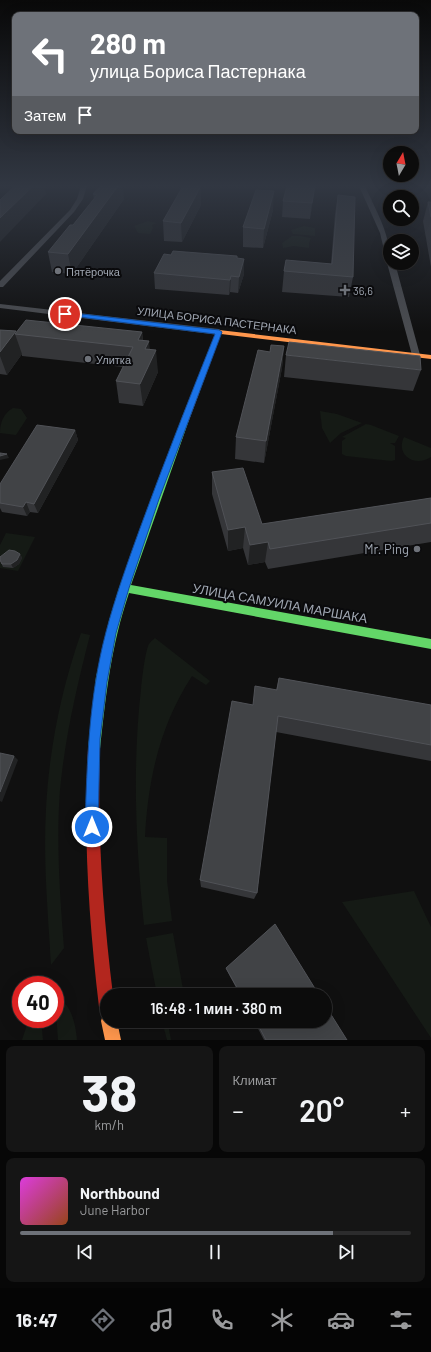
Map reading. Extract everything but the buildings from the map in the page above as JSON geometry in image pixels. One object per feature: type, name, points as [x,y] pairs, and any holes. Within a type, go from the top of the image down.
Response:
[{"type":"street","points":[[0,285],[49,235]]},
{"type":"street","points":[[393,270],[416,355]]},
{"type":"street","name":"УЛИЦА БОРИСА ПАСТЕРНАКА","points":[[0,306],[431,357]]},
{"type":"street","points":[[104,988],[93,877],[92,839],[92,770],[101,682],[111,633],[124,588],[155,499],[219,332]]},
{"type":"street","name":"УЛИЦА САМУИЛА МАРШАКА","points":[[124,588],[431,644]]},
{"type":"street","points":[[110,1028],[113,1040]]},
{"type":"shaded area","points":[[299,235],[315,235],[315,236]]},
{"type":"shaded area","points":[[292,236],[311,238],[309,248],[294,246],[283,248],[282,243]]},
{"type":"shaded area","points":[[13,408],[21,409],[27,418],[16,435],[0,433],[3,418],[7,412]]},
{"type":"shaded area","points":[[320,411],[337,414],[362,423],[341,433],[330,443],[322,428]]},
{"type":"shaded area","points":[[366,424],[399,436],[395,443],[390,443],[395,446],[395,460],[391,461],[346,456],[342,454],[342,441],[346,438],[342,437]]},
{"type":"shaded area","points":[[404,437],[431,448],[431,457],[419,461],[408,458],[402,449]]},
{"type":"shaded area","points":[[6,533],[35,537],[18,571],[0,568],[0,545]]},
{"type":"shaded area","points":[[81,633],[90,635],[68,731],[60,790],[58,829],[59,869],[64,948],[51,965],[46,887],[46,809],[50,765],[57,720]]},
{"type":"shaded area","points":[[155,638],[210,681],[206,685],[192,676],[172,714],[158,753],[149,794],[145,837],[167,838],[167,881],[172,921],[144,925],[136,807],[138,719],[145,659],[149,644]]},
{"type":"shaded area","points":[[414,891],[431,927],[431,1038],[342,902]]},
{"type":"shaded area","points":[[173,933],[183,988],[156,988],[146,938]]},
{"type":"shaded area","points":[[64,1003],[72,1015],[77,1040],[58,1040],[57,1028],[64,1028]]},
{"type":"shaded area","points":[[26,1028],[42,1028],[43,1040],[22,1040]]},
{"type":"shaded area","points":[[164,1028],[172,1028],[169,1029],[171,1040],[167,1040]]},
{"type":"traffic: fast","points":[[94,749],[102,677],[114,621],[148,521],[185,420]]},
{"type":"traffic: fast","points":[[124,588],[431,644]]},
{"type":"traffic: slow","points":[[185,420],[219,332],[431,357]]},
{"type":"traffic: slow","points":[[110,1028],[113,1040]]},
{"type":"traffic: jam","points":[[94,749],[92,782],[94,878],[99,943],[105,988]]},
{"type":"place","name":"Пятёрочка","points":[[58,271]]},
{"type":"place","name":"36,6","points":[[345,290]]},
{"type":"place","name":"Улитка","points":[[88,359]]},
{"type":"place","name":"Mr. Ping","points":[[417,549]]},
{"type":"route","points":[[65,314],[219,332],[155,499],[124,588],[111,633],[101,682],[94,739],[92,770],[92,827]]}]
